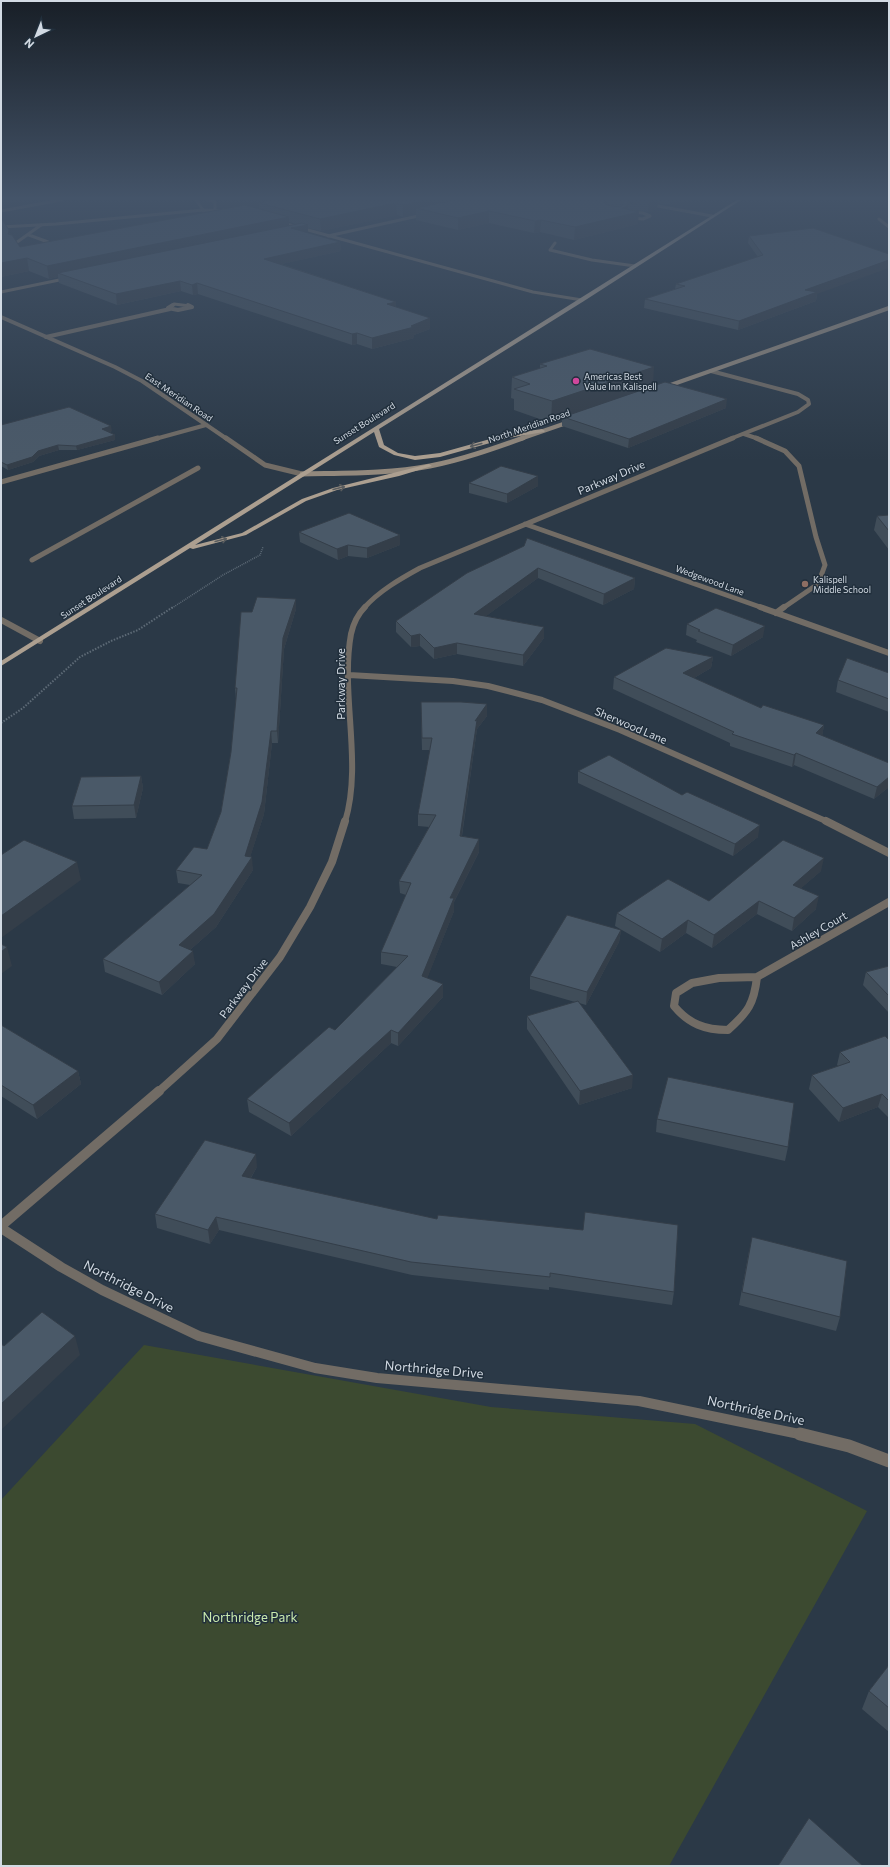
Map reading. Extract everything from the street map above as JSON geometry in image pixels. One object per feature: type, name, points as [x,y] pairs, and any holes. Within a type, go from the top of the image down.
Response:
[{"type":"main road","name":"Sunset Boulevard","points":[[1,664],[40,641],[302,474],[602,287]]},
{"type":"main road","points":[[659,390],[889,308]]},
{"type":"main road","name":"North Meridian Road","points":[[302,474],[346,474],[429,466],[577,419]]},
{"type":"main road","points":[[376,428],[382,446],[396,454],[415,458],[440,455],[508,436],[542,431]]},
{"type":"main road","points":[[183,549],[244,534],[304,500],[335,489],[398,475],[429,466]]},
{"type":"street","points":[[1,292],[24,287]]},
{"type":"street","points":[[515,287],[533,292],[582,300]]},
{"type":"street","points":[[46,336],[170,309],[186,310],[192,306],[178,304],[169,306],[170,309]]},
{"type":"street","name":"East Meridian Road","points":[[1,317],[116,367],[142,381],[168,397],[265,465],[302,474]]},
{"type":"street","name":"Parkway Drive","points":[[1,1227],[152,1098],[217,1039],[288,944],[310,908],[332,862],[346,818],[352,775],[349,675],[351,634],[362,610],[372,599],[396,581],[420,568],[798,412],[807,407],[809,404],[808,400],[798,394],[781,388],[711,371]]},
{"type":"street","points":[[1,482],[206,425]]},
{"type":"street","points":[[744,434],[772,444],[785,451],[799,466],[816,537],[825,566],[818,584],[776,613]]},
{"type":"street","points":[[32,560],[198,468]]},
{"type":"street","name":"Wedgewood Lane","points":[[525,524],[889,653]]},
{"type":"street","points":[[1,620],[40,641]]},
{"type":"street","name":"Sherwood Lane","points":[[349,675],[463,682],[534,697],[623,732],[767,795],[889,853]]},
{"type":"street","name":"Ashley Court","points":[[757,978],[755,1001],[744,1016],[728,1030],[713,1030],[697,1027],[682,1017],[674,1006],[676,993],[692,983],[719,978],[757,978],[889,902]]},
{"type":"street","name":"Northridge Drive","points":[[1,1227],[61,1267],[102,1290],[199,1336],[315,1368],[377,1378],[640,1401],[778,1428],[850,1446],[889,1461]]},
{"type":"path","points":[[1,723],[23,708],[80,657],[111,641],[138,630],[223,576],[260,555],[266,542]]},
{"type":"green space","name":"Northridge Park","points":[[144,1345],[491,1407],[695,1424],[867,1511],[669,1866],[1,1866],[1,1500]]},
{"type":"building","points":[[97,287],[150,287],[116,294]]},
{"type":"building","points":[[210,287],[350,287],[396,302],[387,304],[430,318],[411,326],[414,327],[372,338],[357,333],[352,334]]},
{"type":"building","points":[[682,287],[813,287],[805,290],[817,292],[739,321],[645,299]]},
{"type":"building","points":[[590,349],[654,367],[552,401],[514,389],[530,384],[512,377],[547,366],[540,364]]},
{"type":"building","points":[[665,382],[727,399],[629,439],[563,417]]},
{"type":"building","points":[[69,407],[111,426],[102,429],[115,435],[76,446],[58,445],[38,451],[32,457],[7,465],[1,462],[1,425]]},
{"type":"building","points":[[501,466],[538,476],[507,494],[469,483]]},
{"type":"building","points":[[349,513],[400,535],[367,548],[348,545],[337,549],[299,532]]},
{"type":"building","points":[[889,515],[889,531],[877,516]]},
{"type":"building","points":[[527,538],[635,578],[604,594],[538,568],[474,614],[544,627],[523,655],[457,643],[434,648],[420,634],[411,636],[396,621],[467,573],[524,546]]},
{"type":"building","points":[[257,597],[296,599],[283,638],[277,731],[271,731],[262,802],[245,856],[252,857],[214,914],[179,945],[193,951],[159,982],[103,959],[202,875],[176,870],[194,847],[207,849],[221,812],[231,752],[237,688],[235,688],[241,612],[252,612]]},
{"type":"building","points":[[716,608],[765,626],[733,645],[698,631],[700,630],[687,624]]},
{"type":"building","points":[[666,648],[713,657],[683,673],[761,708],[763,705],[824,725],[816,733],[889,763],[889,777],[877,787],[796,753],[794,755],[732,734],[734,732],[614,677]]},
{"type":"building","points":[[847,658],[889,673],[889,699],[838,680]]},
{"type":"building","points":[[421,702],[461,702],[487,704],[475,721],[477,720],[460,836],[479,839],[450,898],[454,898],[422,976],[443,984],[398,1033],[391,1030],[289,1123],[247,1099],[329,1027],[335,1030],[408,956],[381,952],[411,883],[399,881],[436,815],[418,814],[432,738],[422,738]]},
{"type":"building","points":[[609,755],[682,795],[687,792],[760,825],[735,844],[578,771]]},
{"type":"building","points":[[141,776],[134,805],[72,806],[81,777]]},
{"type":"building","points":[[24,840],[77,862],[1,916],[1,855]]},
{"type":"building","points":[[783,840],[824,858],[793,885],[819,896],[794,918],[759,901],[714,935],[688,920],[662,939],[617,913],[668,879],[709,901]]},
{"type":"building","points":[[567,915],[621,930],[587,992],[530,976]]},
{"type":"building","points":[[1,944],[7,947],[1,952]]},
{"type":"building","points":[[889,966],[889,996],[866,972]]},
{"type":"building","points":[[578,1001],[633,1075],[580,1091],[527,1016]]},
{"type":"building","points":[[1,1025],[78,1071],[33,1105],[1,1085]]},
{"type":"building","points":[[885,1036],[889,1040],[889,1101],[882,1094],[843,1108],[812,1075],[850,1062],[840,1052]]},
{"type":"building","points":[[668,1077],[794,1103],[788,1147],[657,1119]]},
{"type":"building","points":[[205,1140],[256,1154],[242,1176],[437,1219],[438,1215],[583,1230],[585,1212],[678,1225],[674,1292],[550,1273],[550,1277],[411,1262],[216,1217],[208,1230],[155,1214]]},
{"type":"building","points":[[752,1237],[847,1261],[840,1317],[742,1292]]},
{"type":"building","points":[[42,1312],[75,1336],[1,1404],[1,1344],[4,1346]]},
{"type":"building","points":[[889,1665],[889,1708],[869,1691]]},
{"type":"building","points":[[809,1818],[863,1866],[778,1866]]},
{"type":"place","name":"Americas Best Value Inn Kalispell","points":[[576,381]]},
{"type":"place","name":"Kalispell Middle School","points":[[805,584]]}]
